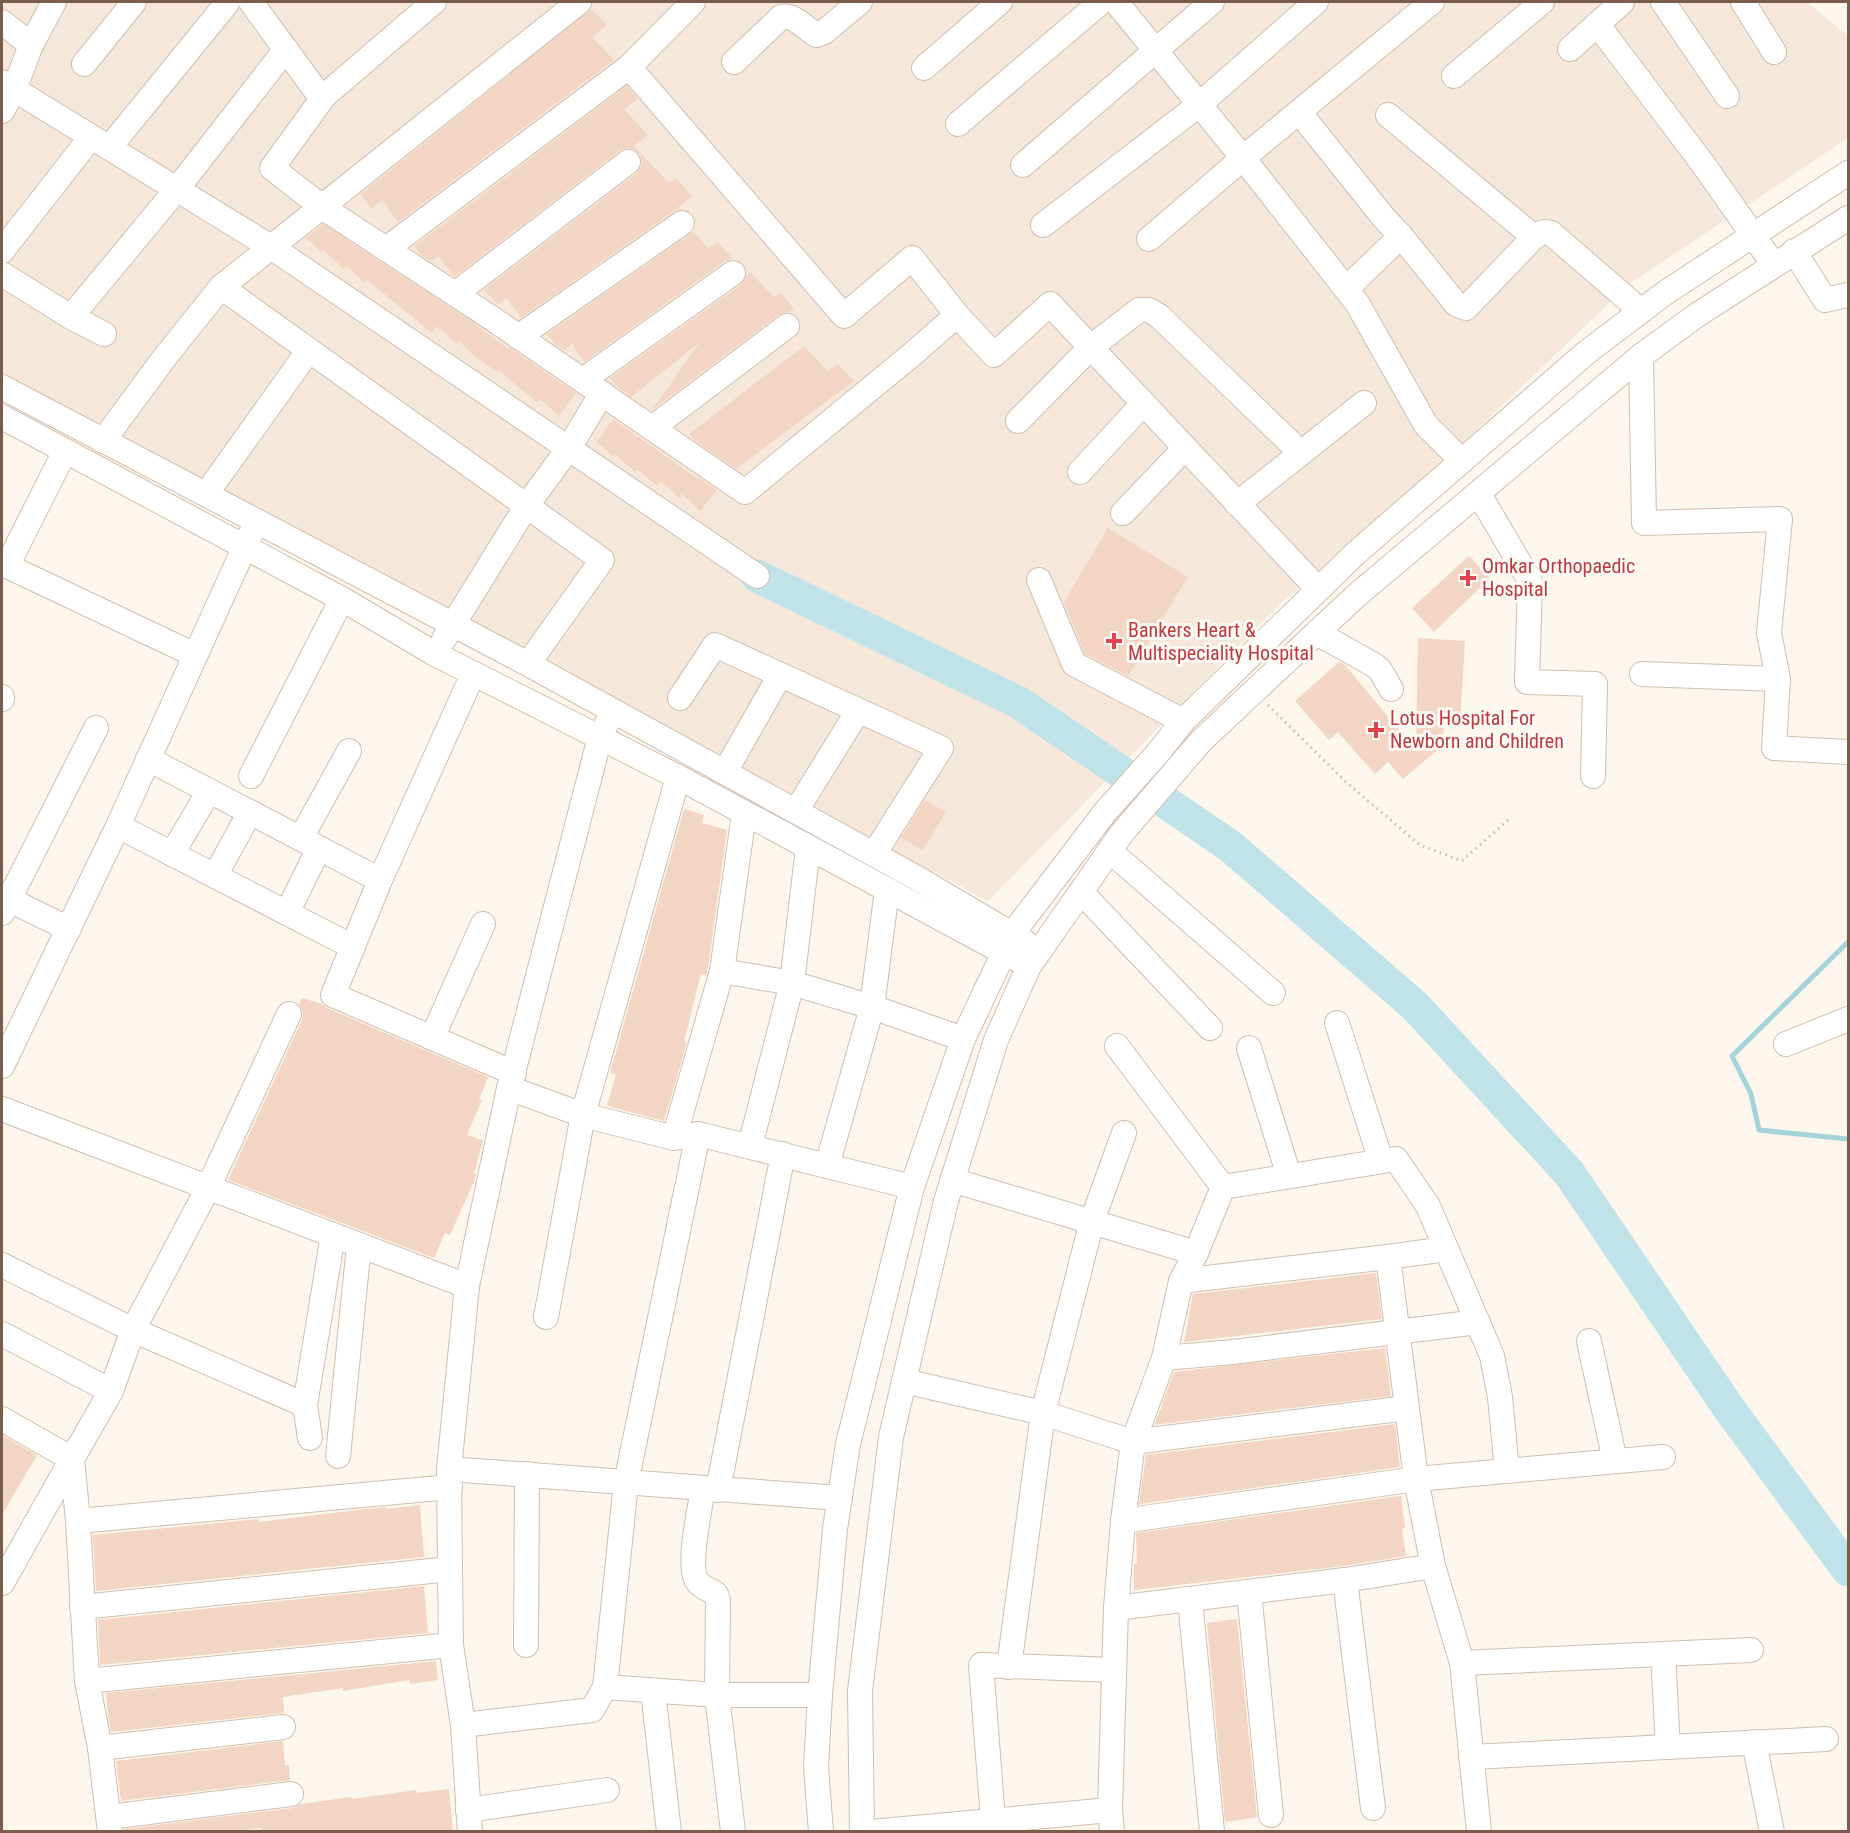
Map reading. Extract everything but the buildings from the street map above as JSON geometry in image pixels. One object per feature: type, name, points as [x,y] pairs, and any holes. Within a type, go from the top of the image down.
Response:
[{"type":"street","points":[[2,111],[8,86],[54,2]]},
{"type":"street","points":[[84,64],[134,2]]},
{"type":"street","points":[[2,251],[228,2]]},
{"type":"street","points":[[251,2],[322,98]]},
{"type":"street","points":[[103,441],[165,357],[221,287],[579,2]]},
{"type":"street","points":[[386,249],[629,67],[693,2]]},
{"type":"street","points":[[734,62],[780,17],[793,18],[816,35],[824,32],[860,2]]},
{"type":"street","points":[[924,68],[1000,2]]},
{"type":"street","points":[[957,124],[1101,2]]},
{"type":"street","points":[[1023,165],[1212,2]]},
{"type":"street","points":[[1043,225],[1200,104],[1316,2]]},
{"type":"street","points":[[1149,239],[1299,111],[1432,2]]},
{"type":"street","points":[[1454,76],[1542,2]]},
{"type":"street","points":[[1570,49],[1622,2]]},
{"type":"street","points":[[1663,2],[1727,96]]},
{"type":"street","points":[[1743,2],[1774,52]]},
{"type":"street","points":[[428,3],[322,98],[272,168],[321,207],[455,294],[745,492],[906,360],[957,315]]},
{"type":"street","points":[[1128,6],[1155,49],[1357,303],[1426,425],[1462,461]]},
{"type":"street","points":[[2,22],[31,45]]},
{"type":"street","points":[[1597,24],[1774,265]]},
{"type":"street","points":[[71,317],[177,189],[286,49]]},
{"type":"street","points":[[629,67],[844,316],[912,258],[957,315],[994,356],[1050,304],[1318,589]]},
{"type":"street","points":[[8,86],[271,247],[757,576]]},
{"type":"street","points":[[1299,111],[1456,304],[1466,308],[1534,237],[1543,232],[1551,233],[1641,311]]},
{"type":"street","points":[[1388,115],[1534,237]]},
{"type":"street","points":[[455,294],[628,162]]},
{"type":"street","points":[[820,1832],[816,1767],[820,1695],[835,1529],[848,1444],[902,1236],[912,1187],[963,1039],[1008,943],[1106,812],[1183,721],[1356,553],[1587,352],[1641,311],[1848,173]]},
{"type":"street","points":[[862,1832],[860,1691],[891,1437],[952,1179],[996,1040],[1034,959],[1116,842],[1201,741],[1357,596],[1641,356],[1697,315],[1848,218]]},
{"type":"street","points":[[518,337],[682,223]]},
{"type":"street","points":[[1346,289],[1401,236]]},
{"type":"street","points":[[1794,251],[1825,300],[1848,295]]},
{"type":"street","points":[[435,654],[527,505],[568,448],[592,387],[733,273]]},
{"type":"street","points":[[2,274],[71,317],[104,334]]},
{"type":"street","points":[[221,287],[602,560],[528,664]]},
{"type":"street","points":[[1018,421],[1091,347],[1140,310],[1149,310],[1159,316],[1301,453]]},
{"type":"street","points":[[652,428],[787,326]]},
{"type":"street","points":[[214,483],[309,350]]},
{"type":"street","points":[[1641,356],[1644,523],[1780,519],[1769,633],[1778,679],[1774,748],[1848,752]]},
{"type":"street","points":[[2,387],[528,664],[874,854],[1034,959]]},
{"type":"street","points":[[1237,504],[1364,403]]},
{"type":"street","points":[[1080,471],[1143,404]]},
{"type":"street","points":[[2,419],[342,598],[435,654],[678,777],[887,890],[1008,943]]},
{"type":"street","points":[[1123,513],[1185,448]]},
{"type":"street","points":[[65,451],[7,567],[195,655]]},
{"type":"street","points":[[1479,494],[1530,581],[1527,682],[1595,684],[1593,776]]},
{"type":"street","points":[[2,1066],[118,826],[256,522]]},
{"type":"street","points":[[1039,580],[1074,664],[1183,721]]},
{"type":"street","points":[[251,776],[342,598]]},
{"type":"street","points":[[1317,633],[1374,665],[1380,670],[1391,689]]},
{"type":"street","points":[[680,698],[715,645],[941,748],[874,854]]},
{"type":"street","points":[[473,674],[380,880],[333,994],[432,1038],[511,1081],[583,1115],[674,1138],[698,1134],[912,1187]]},
{"type":"street","points":[[1642,674],[1778,679]]},
{"type":"street","points":[[725,772],[780,675]]},
{"type":"street","points":[[607,1790],[469,1821],[463,1725],[451,1645],[450,1478],[467,1286],[511,1081],[557,898],[600,737],[614,711]]},
{"type":"street","points":[[796,812],[858,711]]},
{"type":"street","points":[[69,929],[4,903],[96,728]]},
{"type":"street","points":[[287,914],[310,843],[349,751]]},
{"type":"street","points":[[148,759],[380,880]]},
{"type":"street","points":[[546,1317],[583,1115],[678,777]]},
{"type":"street","points":[[172,854],[209,790]]},
{"type":"street","points":[[215,876],[250,812]]},
{"type":"street","points":[[674,1138],[722,970],[744,814]]},
{"type":"street","points":[[118,826],[352,947]]},
{"type":"street","points":[[1116,842],[1273,993]]},
{"type":"street","points":[[750,1146],[792,983],[808,848]]},
{"type":"street","points":[[827,1166],[872,1007],[887,890]]},
{"type":"street","points":[[1082,893],[1210,1028]]},
{"type":"street","points":[[432,1038],[483,924]]},
{"type":"street","points":[[722,970],[792,983],[872,1007],[963,1039]]},
{"type":"street","points":[[2,1583],[111,1391],[133,1330],[208,1188],[289,1014]]},
{"type":"street","points":[[1786,1044],[1848,1019]]},
{"type":"street","points":[[1337,1023],[1381,1161]]},
{"type":"street","points":[[1117,1046],[1223,1187]]},
{"type":"street","points":[[1249,1048],[1288,1176]]},
{"type":"street","points":[[2,1109],[467,1286]]},
{"type":"street","points":[[1009,1667],[1043,1413],[1092,1221],[1124,1133]]},
{"type":"street","points":[[463,1725],[591,1710],[605,1687],[626,1483],[698,1134]]},
{"type":"street","points":[[733,1832],[717,1695],[718,1600],[716,1594],[698,1584],[693,1563],[783,1154]]},
{"type":"street","points":[[1223,1187],[1396,1159],[1428,1206],[1492,1356],[1500,1397],[1507,1471]]},
{"type":"street","points":[[952,1179],[1196,1253]]},
{"type":"street","points":[[871,1832],[993,1820],[1111,1821],[1116,1608],[1123,1521],[1133,1442],[1164,1358],[1181,1281],[1196,1253],[1223,1187]]},
{"type":"street","points":[[310,1438],[305,1405],[333,1235]]},
{"type":"street","points":[[338,1456],[359,1245]]},
{"type":"street","points":[[1181,1281],[1446,1249]]},
{"type":"street","points":[[1388,1257],[1416,1479],[1433,1566],[1461,1663],[1479,1832]]},
{"type":"street","points":[[2,1264],[133,1330],[305,1405]]},
{"type":"street","points":[[1164,1358],[1233,1352],[1478,1322]]},
{"type":"street","points":[[2,1334],[111,1391]]},
{"type":"street","points":[[1589,1341],[1615,1461]]},
{"type":"street","points":[[904,1381],[1043,1413],[1133,1442],[1407,1408]]},
{"type":"street","points":[[2,1419],[72,1459]]},
{"type":"street","points":[[1123,1521],[1416,1479],[1663,1456]]},
{"type":"street","points":[[72,1459],[78,1521],[87,1681],[100,1748],[109,1824],[291,1794]]},
{"type":"street","points":[[78,1521],[450,1478],[527,1474],[840,1498]]},
{"type":"street","points":[[526,1645],[527,1474]]},
{"type":"street","points":[[1116,1608],[1345,1580],[1433,1566]]},
{"type":"street","points":[[82,1607],[450,1569]]},
{"type":"street","points":[[1345,1580],[1373,1808]]},
{"type":"street","points":[[1249,1592],[1270,1815]]},
{"type":"street","points":[[1190,1599],[1212,1832]]},
{"type":"street","points":[[87,1681],[451,1645]]},
{"type":"street","points":[[1461,1663],[1751,1650]]},
{"type":"street","points":[[1663,1654],[1668,1747]]},
{"type":"street","points":[[993,1820],[981,1665],[1114,1670]]},
{"type":"street","points":[[605,1687],[717,1695],[820,1695]]},
{"type":"street","points":[[653,1691],[669,1832]]},
{"type":"street","points":[[100,1748],[283,1727]]},
{"type":"street","points":[[1471,1757],[1826,1739]]},
{"type":"street","points":[[1754,1742],[1772,1832]]},
{"type":"path","points":[[1254,691],[1347,783],[1420,845],[1462,861],[1509,819]]},
{"type":"shaded area","points":[[2,2],[1807,2],[1848,36],[1848,138],[1628,285],[1402,501],[1279,605],[988,901],[2,378]]},
{"type":"waterway","points":[[757,576],[1018,702],[1230,846],[1415,1006],[1569,1173],[1730,1410],[1848,1570]]},
{"type":"waterway","points":[[1848,942],[1732,1056],[1751,1094],[1759,1130],[1848,1139]]},
{"type":"place","name":"Omkar Orthopaedic Hospital","points":[[1468,578]]},
{"type":"place","name":"Bankers Heart & Multispeciality Hospital","points":[[1114,641]]},
{"type":"place","name":"Lotus Hospital For Newborn and Children","points":[[1376,730]]}]
